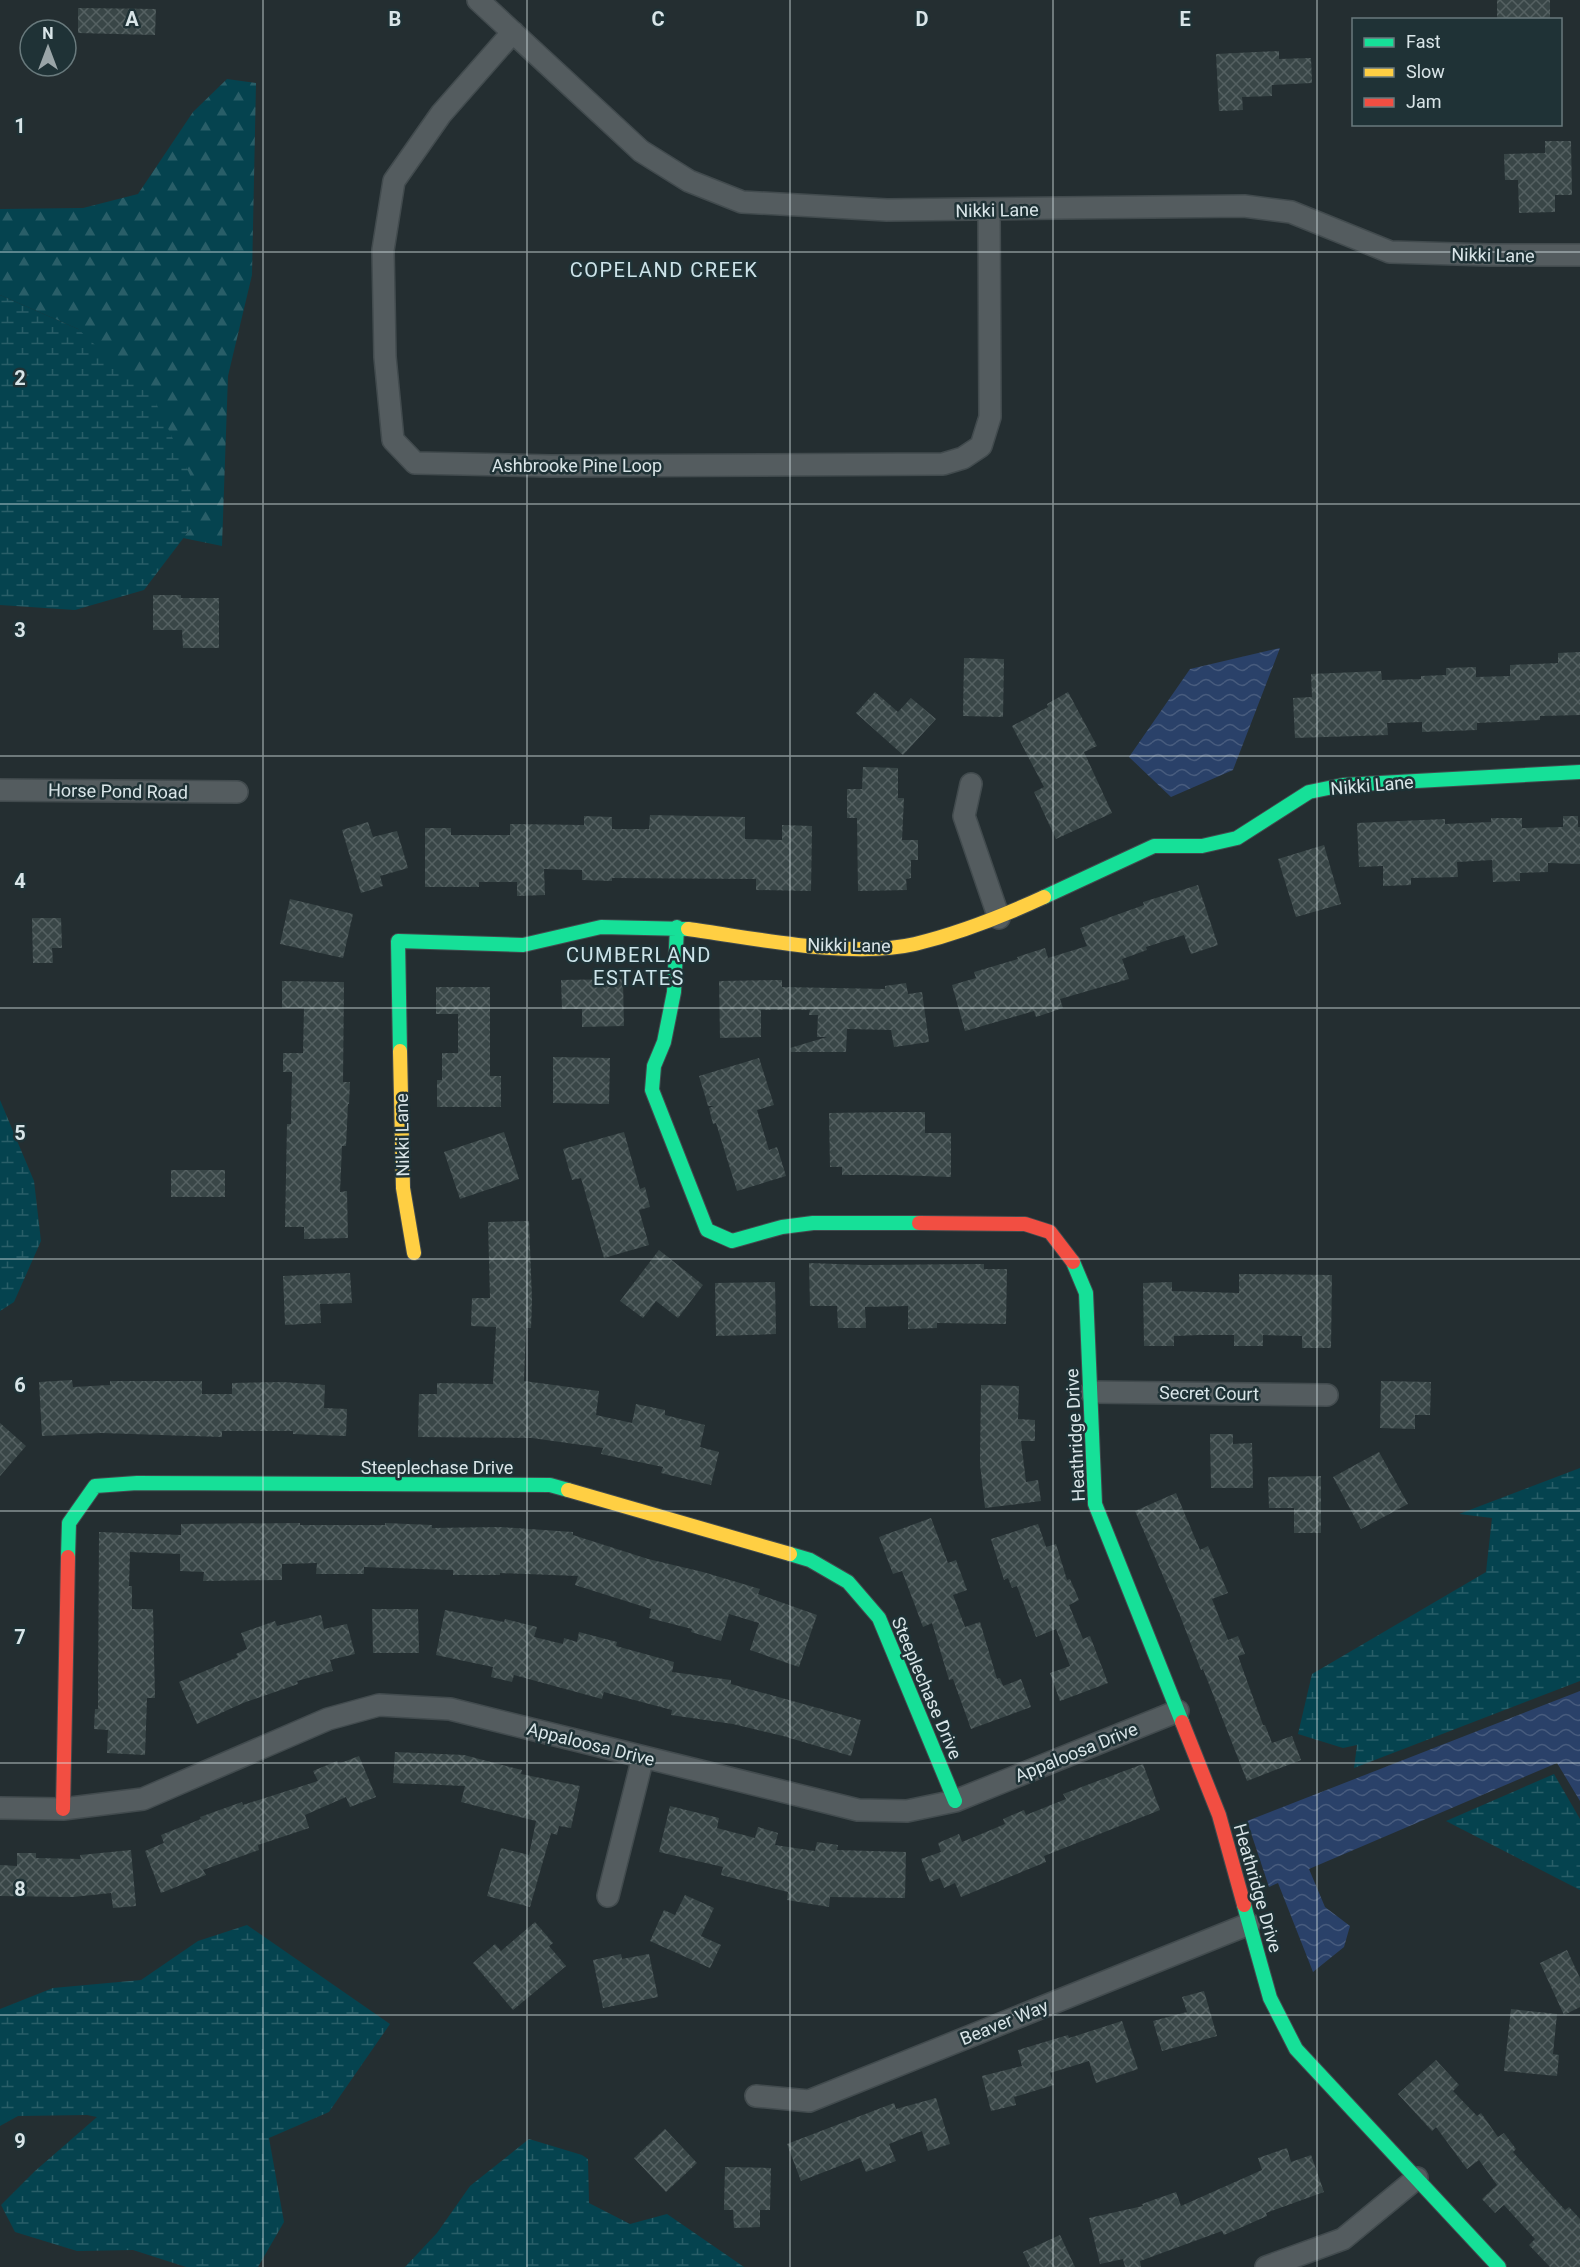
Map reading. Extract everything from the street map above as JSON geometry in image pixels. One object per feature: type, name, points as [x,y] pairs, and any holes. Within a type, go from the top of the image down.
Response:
[{"type":"street","name":"Nikki Lane","points":[[478,0],[641,151],[689,181],[742,202],[887,210],[1244,206],[1291,212],[1390,252],[1580,255]]},
{"type":"street","name":"Ashbrooke Pine Loop","points":[[513,32],[441,114],[394,181],[383,250],[385,357],[393,440],[415,464],[551,466],[943,464],[963,458],[981,446],[990,417],[988,210]]},
{"type":"street","name":"Nikki Lane","points":[[414,1253],[403,1188],[398,941],[524,945],[601,927],[677,927],[814,946],[869,948],[914,944],[999,918],[1154,846],[1202,846],[1238,838],[1309,792],[1343,785],[1580,772]]},
{"type":"street","points":[[971,784],[964,816],[999,918]]},
{"type":"street","name":"Horse Pond Road","points":[[0,790],[237,792]]},
{"type":"street","name":"Heathridge Drive","points":[[677,927],[674,992],[664,1042],[654,1066],[652,1090],[707,1230],[732,1241],[782,1227],[813,1223],[1025,1224],[1050,1232],[1071,1257],[1086,1293],[1095,1504],[1219,1815],[1270,1998],[1296,2049],[1499,2267]]},
{"type":"street","name":"Secret Court","points":[[1091,1392],[1327,1395]]},
{"type":"street","name":"Steeplechase Drive","points":[[63,1809],[69,1523],[95,1486],[137,1484],[550,1485],[810,1560],[848,1582],[879,1618],[955,1801]]},
{"type":"street","name":"Appaloosa Drive","points":[[0,1808],[63,1809],[143,1798],[328,1719],[380,1705],[450,1709],[858,1810],[907,1811],[955,1801],[1178,1711]]},
{"type":"street","points":[[608,1896],[643,1757]]},
{"type":"street","name":"Beaver Way","points":[[756,2096],[809,2101],[1249,1924]]},
{"type":"street","points":[[1266,2267],[1343,2239],[1417,2178]]},
{"type":"green space","points":[[227,79],[256,83],[252,275],[228,376],[222,546],[183,538],[191,528],[78,329],[0,295],[0,209],[83,208],[138,194],[193,112]]},
{"type":"green space","points":[[0,295],[78,329],[155,401],[190,475],[191,528],[144,590],[75,610],[0,605]]},
{"type":"green space","points":[[0,1100],[34,1181],[41,1241],[14,1302],[0,1311]]},
{"type":"green space","points":[[1580,1468],[1580,1681],[1354,1768],[1357,1745],[1343,1748],[1298,1734],[1312,1674],[1486,1572],[1492,1518],[1459,1514]]},
{"type":"green space","points":[[1554,1774],[1580,1819],[1580,1890],[1446,1821]]},
{"type":"green space","points":[[247,1925],[390,2024],[329,2112],[269,2138],[284,2222],[258,2267],[186,2267],[133,2250],[77,2251],[15,2232],[1,2205],[35,2171],[97,2117],[87,2115],[18,2116],[0,2126],[0,2009],[53,1988],[141,1980],[198,1941]]},
{"type":"green space","points":[[529,2139],[582,2155],[588,2159],[589,2203],[630,2224],[667,2214],[744,2267],[405,2267],[437,2233],[470,2186]]},
{"type":"water","points":[[1280,648],[1233,770],[1171,797],[1129,757],[1190,669]]},
{"type":"water","points":[[1580,1691],[1580,1801],[1557,1763],[1309,1869],[1325,1907],[1350,1926],[1344,1947],[1313,1972],[1278,1883],[1269,1887],[1247,1821]]},
{"type":"building","points":[[1497,0],[1550,0],[1550,18],[1497,18]]},
{"type":"building","points":[[78,8],[156,9],[155,35],[78,33]]},
{"type":"building","points":[[1279,51],[1279,59],[1311,58],[1312,83],[1272,85],[1272,96],[1242,97],[1243,110],[1219,111],[1216,54]]},
{"type":"building","points":[[1545,141],[1571,141],[1572,195],[1555,195],[1555,212],[1519,213],[1518,180],[1505,180],[1504,154],[1545,153]]},
{"type":"building","points":[[153,595],[219,598],[219,648],[183,648],[182,630],[153,630]]},
{"type":"building","points":[[1580,652],[1580,715],[1540,716],[1540,720],[1477,723],[1477,730],[1422,732],[1422,722],[1387,723],[1388,735],[1295,738],[1293,698],[1312,697],[1311,674],[1381,671],[1382,680],[1421,679],[1421,676],[1446,675],[1446,668],[1476,667],[1476,677],[1510,676],[1510,665],[1558,663],[1558,653]]},
{"type":"building","points":[[964,658],[1004,659],[1003,717],[963,716]]},
{"type":"building","points":[[875,692],[898,712],[911,698],[936,719],[903,755],[856,713]]},
{"type":"building","points":[[1068,692],[1097,746],[1084,752],[1112,813],[1056,839],[1034,792],[1044,787],[1012,726],[1048,707],[1047,704]]},
{"type":"building","points":[[863,767],[898,768],[898,798],[904,798],[902,840],[918,840],[918,860],[911,860],[911,878],[906,879],[907,890],[858,891],[857,818],[847,818],[847,789],[862,789]]},
{"type":"building","points":[[650,815],[745,817],[745,839],[782,840],[782,825],[812,826],[811,891],[756,890],[756,879],[612,878],[612,881],[582,880],[582,870],[544,869],[545,895],[517,896],[517,882],[479,882],[479,887],[425,887],[425,828],[451,828],[451,835],[510,835],[510,824],[584,825],[584,816],[612,817],[612,829],[649,829]]},
{"type":"building","points":[[1563,816],[1578,816],[1580,864],[1548,863],[1548,872],[1520,873],[1520,881],[1493,882],[1492,860],[1457,862],[1458,877],[1411,878],[1411,885],[1383,886],[1383,866],[1359,867],[1357,823],[1445,819],[1445,824],[1491,822],[1491,818],[1522,818],[1522,828],[1563,827]]},
{"type":"building","points":[[368,822],[373,837],[397,831],[408,868],[380,876],[383,886],[361,893],[342,830]]},
{"type":"building","points":[[1324,845],[1341,904],[1296,917],[1278,859]]},
{"type":"building","points":[[1198,885],[1218,945],[1191,954],[1184,935],[1146,947],[1147,950],[1122,959],[1129,979],[1060,999],[1063,1008],[1036,1017],[1034,1011],[965,1031],[952,985],[976,978],[974,972],[1045,948],[1048,958],[1087,946],[1080,928],[1144,905],[1143,902]]},
{"type":"building","points":[[290,899],[353,914],[343,958],[280,944]]},
{"type":"building","points":[[32,918],[61,918],[62,948],[52,948],[53,963],[33,963]]},
{"type":"building","points":[[623,979],[624,1026],[582,1027],[582,1009],[562,1009],[561,980]]},
{"type":"building","points":[[782,980],[782,987],[885,989],[885,986],[906,983],[908,994],[922,992],[929,1042],[894,1047],[891,1030],[847,1029],[846,1052],[791,1052],[790,1048],[827,1037],[817,1037],[818,1015],[809,1015],[810,1010],[761,1010],[761,1037],[720,1038],[719,981]]},
{"type":"building","points":[[282,981],[344,982],[343,1082],[350,1082],[346,1146],[342,1146],[340,1192],[347,1191],[348,1238],[304,1239],[304,1227],[285,1227],[287,1124],[291,1124],[292,1072],[283,1072],[283,1053],[303,1053],[304,1008],[282,1008]]},
{"type":"building","points":[[436,987],[490,987],[490,1076],[501,1076],[501,1107],[437,1107],[437,1080],[442,1080],[442,1053],[458,1053],[458,1014],[436,1014]]},
{"type":"building","points":[[553,1057],[610,1058],[609,1104],[553,1103]]},
{"type":"building","points":[[759,1058],[774,1105],[757,1110],[769,1150],[777,1147],[786,1176],[737,1191],[716,1123],[713,1124],[709,1108],[714,1106],[708,1106],[699,1076]]},
{"type":"building","points":[[925,1112],[925,1133],[951,1133],[951,1177],[842,1175],[842,1167],[830,1167],[829,1113]]},
{"type":"building","points":[[504,1132],[519,1179],[460,1199],[444,1152]]},
{"type":"building","points":[[624,1132],[640,1189],[645,1187],[650,1207],[639,1210],[649,1245],[604,1258],[581,1178],[572,1180],[563,1149]]},
{"type":"building","points":[[171,1170],[225,1170],[225,1197],[171,1197]]},
{"type":"building","points":[[529,1221],[532,1300],[531,1328],[526,1328],[524,1381],[599,1391],[596,1415],[632,1423],[636,1404],[665,1410],[665,1415],[705,1425],[700,1447],[719,1452],[711,1485],[661,1473],[663,1467],[601,1454],[603,1448],[532,1438],[418,1437],[419,1394],[437,1394],[437,1383],[493,1384],[496,1327],[471,1326],[472,1298],[490,1298],[488,1222]]},
{"type":"building","points":[[659,1250],[703,1285],[678,1318],[656,1301],[643,1318],[620,1301]]},
{"type":"building","points":[[809,1263],[984,1264],[984,1269],[1007,1269],[1006,1324],[937,1323],[937,1328],[908,1329],[908,1306],[865,1307],[866,1328],[838,1328],[837,1306],[810,1306]]},
{"type":"building","points":[[350,1273],[352,1303],[320,1304],[321,1323],[285,1325],[283,1276]]},
{"type":"building","points":[[1239,1274],[1332,1275],[1331,1348],[1302,1348],[1302,1336],[1263,1335],[1263,1346],[1234,1346],[1234,1335],[1199,1335],[1174,1336],[1174,1346],[1144,1346],[1143,1283],[1172,1282],[1172,1291],[1239,1293]]},
{"type":"building","points":[[775,1282],[776,1334],[716,1336],[715,1283]]},
{"type":"building","points":[[72,1380],[73,1387],[110,1385],[110,1381],[202,1381],[202,1394],[232,1394],[232,1383],[282,1382],[325,1385],[324,1408],[347,1409],[346,1436],[293,1434],[293,1431],[222,1431],[222,1437],[101,1433],[42,1436],[39,1382]]},
{"type":"building","points":[[1381,1381],[1431,1382],[1430,1415],[1415,1415],[1415,1429],[1380,1428]]},
{"type":"building","points":[[981,1385],[1019,1386],[1018,1419],[1035,1420],[1035,1441],[1021,1441],[1026,1482],[1038,1480],[1041,1501],[985,1508],[980,1464]]},
{"type":"building","points":[[0,1423],[26,1446],[0,1476]]},
{"type":"building","points":[[1210,1434],[1233,1434],[1233,1444],[1252,1443],[1253,1488],[1211,1488]]},
{"type":"building","points":[[1379,1452],[1408,1504],[1361,1529],[1333,1477]]},
{"type":"building","points":[[1321,1476],[1321,1533],[1294,1533],[1294,1508],[1269,1508],[1268,1477]]},
{"type":"building","points":[[1176,1493],[1200,1550],[1208,1546],[1228,1593],[1212,1599],[1228,1640],[1238,1636],[1245,1654],[1238,1656],[1263,1725],[1272,1743],[1292,1736],[1301,1760],[1247,1781],[1203,1669],[1201,1670],[1135,1511]]},
{"type":"building","points":[[931,1518],[948,1563],[956,1560],[967,1590],[953,1595],[965,1627],[980,1622],[997,1679],[1000,1678],[1003,1686],[1021,1679],[1031,1707],[971,1729],[953,1679],[949,1680],[932,1623],[923,1627],[902,1571],[893,1574],[879,1537]]},
{"type":"building","points":[[300,1523],[300,1525],[385,1525],[385,1523],[432,1525],[432,1528],[500,1527],[573,1532],[573,1535],[648,1559],[760,1589],[758,1594],[817,1615],[799,1667],[750,1650],[759,1623],[729,1614],[721,1641],[691,1632],[692,1629],[649,1618],[651,1609],[575,1585],[578,1576],[500,1573],[500,1575],[453,1575],[453,1570],[364,1567],[364,1574],[316,1574],[317,1563],[282,1564],[282,1580],[203,1581],[204,1572],[180,1571],[180,1554],[130,1552],[129,1586],[132,1586],[132,1609],[153,1609],[155,1698],[147,1698],[145,1755],[107,1753],[108,1730],[94,1729],[95,1709],[98,1709],[99,1532],[181,1535],[181,1524]]},
{"type":"building","points":[[1038,1524],[1046,1547],[1056,1544],[1067,1580],[1070,1579],[1079,1600],[1069,1605],[1083,1639],[1090,1636],[1108,1683],[1060,1701],[1050,1673],[1070,1666],[1056,1629],[1036,1637],[1017,1586],[1012,1588],[1008,1578],[1004,1580],[991,1539]]},
{"type":"building","points":[[372,1609],[418,1609],[419,1653],[373,1653]]},
{"type":"building","points":[[445,1610],[504,1622],[505,1619],[537,1627],[534,1637],[563,1644],[564,1638],[577,1642],[579,1632],[617,1642],[616,1646],[674,1662],[672,1672],[731,1680],[731,1684],[861,1720],[851,1756],[733,1724],[671,1715],[672,1710],[604,1692],[602,1699],[514,1675],[512,1682],[491,1677],[493,1667],[436,1655]]},
{"type":"building","points":[[321,1615],[324,1629],[347,1624],[355,1654],[330,1660],[333,1671],[297,1681],[298,1684],[243,1703],[197,1724],[179,1682],[238,1657],[236,1654],[247,1649],[241,1633],[275,1621],[277,1626]]},
{"type":"building","points":[[395,1752],[464,1755],[522,1770],[521,1774],[580,1786],[571,1828],[559,1826],[557,1835],[551,1833],[530,1907],[487,1896],[501,1848],[529,1855],[536,1821],[461,1802],[465,1786],[393,1783]]},
{"type":"building","points":[[359,1756],[376,1797],[350,1807],[346,1797],[305,1815],[309,1828],[258,1845],[259,1850],[203,1870],[206,1875],[161,1893],[145,1851],[164,1843],[161,1835],[201,1819],[200,1817],[242,1802],[243,1805],[318,1781],[313,1771],[337,1761],[338,1764]]},
{"type":"building","points":[[1143,1764],[1160,1810],[1044,1856],[1046,1862],[961,1897],[955,1883],[944,1888],[940,1878],[930,1882],[921,1859],[941,1852],[938,1843],[959,1834],[962,1842],[1005,1824],[1003,1819],[1024,1810],[1026,1815],[1066,1799],[1063,1794]]},
{"type":"building","points":[[670,1806],[719,1818],[717,1828],[755,1838],[758,1827],[778,1833],[775,1845],[815,1851],[817,1842],[838,1845],[837,1850],[906,1852],[905,1898],[830,1897],[829,1907],[787,1900],[788,1892],[721,1875],[723,1867],[659,1852]]},
{"type":"building","points":[[131,1850],[136,1906],[113,1908],[111,1893],[73,1897],[0,1896],[0,1865],[17,1866],[17,1853],[36,1853],[36,1858],[81,1859],[80,1855]]},
{"type":"building","points":[[685,1895],[714,1908],[701,1936],[721,1945],[710,1968],[650,1941],[664,1910],[675,1915]]},
{"type":"building","points":[[535,1922],[553,1943],[549,1946],[566,1966],[513,2010],[473,1963],[495,1944],[501,1951]]},
{"type":"building","points":[[1567,1950],[1580,1978],[1580,2007],[1564,2015],[1540,1963]]},
{"type":"building","points":[[621,1954],[622,1959],[649,1954],[658,1997],[603,2008],[593,1960]]},
{"type":"building","points":[[1204,1991],[1217,2036],[1162,2051],[1153,2021],[1187,2012],[1182,1997]]},
{"type":"building","points":[[1511,2009],[1557,2014],[1553,2054],[1559,2055],[1557,2076],[1504,2071]]},
{"type":"building","points":[[1122,2021],[1138,2069],[1096,2083],[1089,2061],[1050,2073],[1054,2085],[1014,2097],[1016,2105],[991,2111],[982,2076],[1022,2066],[1018,2050],[1068,2035],[1069,2038]]},
{"type":"building","points":[[1436,2060],[1459,2085],[1453,2091],[1477,2116],[1481,2113],[1498,2137],[1504,2133],[1516,2149],[1513,2152],[1565,2210],[1569,2207],[1580,2219],[1580,2267],[1550,2267],[1529,2245],[1535,2239],[1504,2205],[1495,2213],[1482,2199],[1497,2185],[1479,2160],[1467,2169],[1436,2127],[1432,2131],[1398,2094]]},
{"type":"building","points":[[936,2098],[950,2144],[928,2151],[922,2131],[889,2144],[896,2161],[866,2172],[860,2158],[801,2181],[787,2144],[894,2103],[896,2109]]},
{"type":"building","points":[[665,2129],[697,2163],[666,2192],[634,2158]]},
{"type":"building","points":[[1287,2148],[1291,2162],[1311,2155],[1324,2192],[1266,2213],[1267,2216],[1224,2235],[1222,2231],[1140,2261],[1141,2267],[1125,2267],[1123,2259],[1100,2264],[1089,2218],[1143,2206],[1142,2204],[1176,2192],[1181,2206],[1262,2170],[1258,2158]]},
{"type":"building","points":[[725,2167],[771,2168],[770,2210],[760,2210],[760,2227],[734,2228],[733,2210],[724,2210]]},
{"type":"building","points":[[1060,2235],[1075,2267],[1030,2267],[1023,2252]]},
{"type":"traffic: fast","points":[[1044,897],[1154,846],[1202,846],[1237,838],[1309,792],[1343,785],[1580,772]]},
{"type":"traffic: fast","points":[[400,1051],[398,941],[523,945],[601,927],[688,929]]},
{"type":"traffic: fast","points":[[677,927],[674,992],[664,1042],[654,1066],[652,1090],[707,1230],[732,1241],[782,1227],[813,1223],[919,1223]]},
{"type":"traffic: fast","points":[[1073,1262],[1086,1293],[1095,1504],[1182,1722]]},
{"type":"traffic: fast","points":[[68,1557],[69,1523],[95,1486],[137,1483],[550,1485],[568,1490]]},
{"type":"traffic: fast","points":[[790,1554],[810,1560],[848,1582],[879,1618],[955,1801]]},
{"type":"traffic: fast","points":[[1244,1905],[1270,1998],[1296,2049],[1499,2267]]},
{"type":"traffic: slow","points":[[688,929],[802,946],[889,948],[932,940],[997,917],[1044,897]]},
{"type":"traffic: slow","points":[[400,1051],[403,1188],[414,1253]]},
{"type":"traffic: slow","points":[[568,1490],[790,1554]]},
{"type":"traffic: jam","points":[[919,1223],[1025,1224],[1050,1232],[1073,1262]]},
{"type":"traffic: jam","points":[[63,1809],[68,1557]]},
{"type":"traffic: jam","points":[[1182,1722],[1219,1815],[1244,1905]]},
{"type":"district","name":"COPELAND CREEK","points":[[664,270]]},
{"type":"district","name":"CUMBERLAND ESTATES","points":[[639,966]]}]
